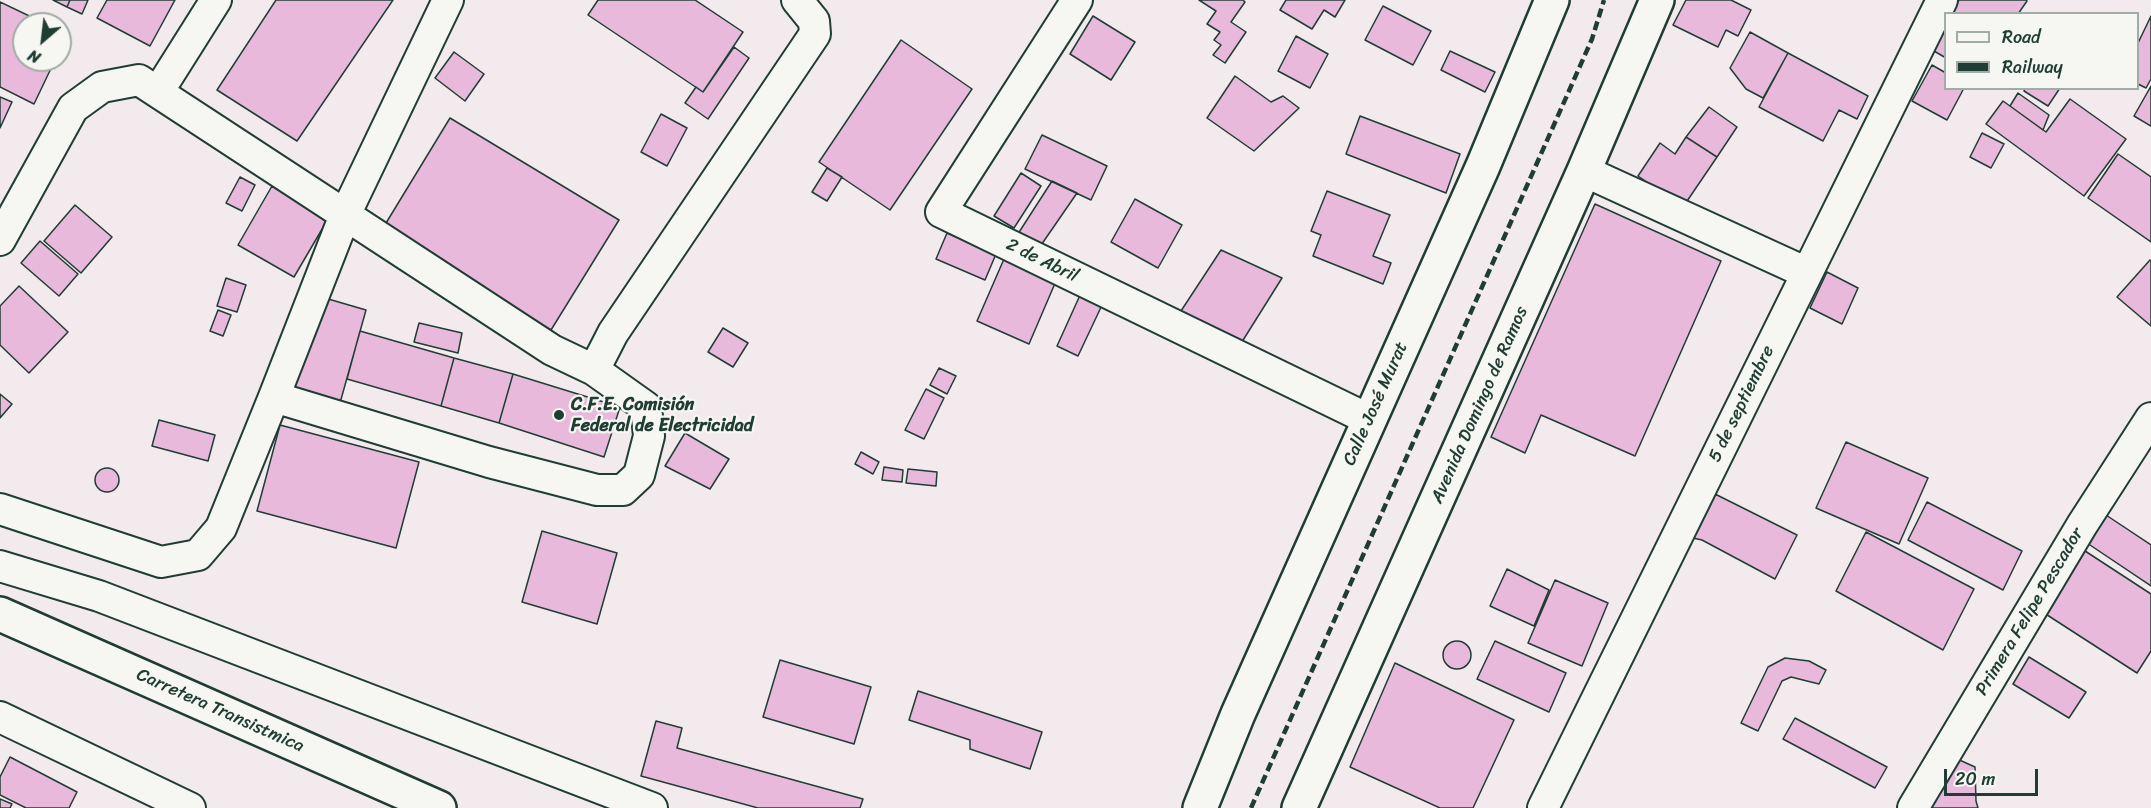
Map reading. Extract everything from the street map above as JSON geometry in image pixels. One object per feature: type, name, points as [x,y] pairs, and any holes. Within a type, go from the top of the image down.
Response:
[{"type":"street","points":[[158,92],[216,0]]},
{"type":"street","points":[[0,509],[161,562],[198,555],[221,528],[345,215],[448,0]]},
{"type":"street","points":[[594,370],[613,333],[815,34],[814,21],[797,0]]},
{"type":"street","name":"2 de Abril","points":[[1077,0],[941,212],[1368,419]]},
{"type":"street","name":"Calle José Murat","points":[[1200,808],[1238,714],[1368,419],[1483,166],[1552,0]]},
{"type":"street","name":"Avenida Domingo de Ramos","points":[[1299,808],[1584,171],[1657,0]]},
{"type":"street","name":"5 de septiembre","points":[[1543,808],[1942,0]]},
{"type":"street","points":[[0,240],[73,108],[102,87],[139,80],[552,350],[594,370],[646,408],[649,436],[639,475],[623,490],[597,490],[489,462],[274,397]]},
{"type":"street","points":[[1584,171],[1806,273]]},
{"type":"street","name":"Primera Felipe Pescador","points":[[1913,808],[2082,525],[2151,418]]},
{"type":"street","points":[[0,566],[99,596],[652,808]]},
{"type":"street","name":"Carretera Transistmica","points":[[0,614],[439,808]]},
{"type":"street","points":[[0,717],[190,808]]},
{"type":"building","points":[[53,0],[70,0],[67,7]]},
{"type":"building","points":[[70,0],[88,0],[82,14],[67,7]]},
{"type":"building","points":[[107,0],[175,0],[150,46],[97,18]]},
{"type":"building","points":[[276,0],[393,0],[297,141],[217,90]]},
{"type":"building","points":[[598,0],[695,0],[743,32],[703,92],[588,15]]},
{"type":"building","points":[[1199,0],[1243,0],[1245,2],[1231,22],[1246,32],[1225,63],[1213,55],[1221,45],[1214,40],[1220,32],[1207,24],[1216,11]]},
{"type":"building","points":[[1286,0],[1345,0],[1335,17],[1324,10],[1312,29],[1280,10]]},
{"type":"building","points":[[1686,0],[1731,0],[1751,10],[1738,36],[1726,30],[1718,47],[1673,25]]},
{"type":"building","points":[[1959,0],[2027,1],[2019,12],[1953,12]]},
{"type":"building","points":[[0,2],[21,12],[12,12],[12,72],[49,72],[34,104],[0,87]]},
{"type":"building","points":[[1383,6],[1431,31],[1413,65],[1365,40]]},
{"type":"building","points":[[1093,16],[1135,42],[1111,80],[1070,54]]},
{"type":"building","points":[[2151,16],[2151,79],[2146,88],[2139,84],[2139,41]]},
{"type":"building","points":[[1944,31],[1944,57],[1934,51]]},
{"type":"building","points":[[1750,32],[1788,53],[1763,98],[1746,89],[1730,68]]},
{"type":"building","points":[[1296,36],[1328,54],[1310,88],[1278,71]]},
{"type":"building","points":[[901,40],[972,89],[890,210],[819,162]]},
{"type":"building","points":[[734,47],[749,58],[708,119],[685,103],[696,87],[703,92]]},
{"type":"building","points":[[1450,51],[1495,72],[1485,92],[1441,70]]},
{"type":"building","points":[[454,52],[484,74],[465,101],[435,78]]},
{"type":"building","points":[[1788,53],[1868,96],[1857,119],[1839,110],[1823,141],[1759,107]]},
{"type":"building","points":[[1932,65],[1944,72],[1944,90],[1963,90],[1947,120],[1912,101]]},
{"type":"building","points":[[1235,76],[1271,102],[1283,96],[1299,108],[1254,151],[1207,118]]},
{"type":"building","points":[[2151,86],[2151,126],[2134,116]]},
{"type":"building","points":[[2024,90],[2059,90],[2048,106]]},
{"type":"building","points":[[2018,93],[2049,115],[2043,130],[2010,106]]},
{"type":"building","points":[[0,97],[12,102],[0,128]]},
{"type":"building","points":[[2070,99],[2126,139],[2084,196],[1986,124],[2003,101],[2046,132]]},
{"type":"building","points":[[1709,107],[1737,127],[1717,157],[1686,137]]},
{"type":"building","points":[[661,114],[687,128],[667,166],[641,152]]},
{"type":"building","points":[[1360,116],[1460,154],[1446,193],[1346,154]]},
{"type":"building","points":[[450,118],[619,220],[551,330],[383,228]]},
{"type":"building","points":[[1982,133],[2004,144],[1991,168],[1970,157]]},
{"type":"building","points":[[1042,135],[1107,166],[1091,200],[1025,169]]},
{"type":"building","points":[[1686,137],[1717,157],[1683,207],[1638,176],[1660,143],[1675,154]]},
{"type":"building","points":[[2118,154],[2151,177],[2151,242],[2088,198]]},
{"type":"building","points":[[827,168],[842,177],[827,201],[812,192]]},
{"type":"building","points":[[1021,173],[1041,186],[1014,228],[994,216]]},
{"type":"building","points":[[240,177],[255,185],[242,211],[226,203]]},
{"type":"building","points":[[1052,181],[1077,193],[1037,251],[1014,240]]},
{"type":"building","points":[[272,186],[328,219],[294,277],[238,245]]},
{"type":"building","points":[[1327,191],[1390,215],[1373,256],[1391,263],[1383,284],[1313,256],[1321,235],[1311,231]]},
{"type":"building","points":[[1135,199],[1182,225],[1158,268],[1111,242]]},
{"type":"building","points":[[1595,204],[1721,261],[1635,456],[1541,415],[1525,453],[1491,437]]},
{"type":"building","points":[[75,205],[112,237],[81,273],[44,241]]},
{"type":"building","points":[[947,233],[996,254],[985,280],[936,259]]},
{"type":"building","points":[[40,241],[78,274],[59,296],[21,263]]},
{"type":"building","points":[[1221,250],[1282,278],[1240,345],[1179,314]]},
{"type":"building","points":[[1004,259],[1056,281],[1029,344],[977,321]]},
{"type":"building","points":[[2151,261],[2151,326],[2117,297]]},
{"type":"building","points":[[1827,272],[1858,288],[1842,324],[1810,308]]},
{"type":"building","points":[[226,278],[246,285],[237,312],[217,306]]},
{"type":"building","points":[[19,286],[68,332],[29,373],[0,345],[0,306]]},
{"type":"building","points":[[1081,293],[1103,303],[1078,356],[1057,346]]},
{"type":"building","points":[[318,296],[366,310],[340,403],[292,390]]},
{"type":"building","points":[[218,310],[231,315],[223,336],[210,331]]},
{"type":"building","points":[[419,323],[462,333],[458,353],[414,342]]},
{"type":"building","points":[[723,328],[748,343],[733,367],[708,352]]},
{"type":"building","points":[[360,331],[454,358],[441,406],[347,379]]},
{"type":"building","points":[[454,358],[513,374],[499,423],[441,406]]},
{"type":"building","points":[[939,368],[956,376],[947,394],[930,385]]},
{"type":"building","name":"C.F.E. Comisión Federal de Electricidad","points":[[513,374],[620,407],[604,457],[499,423]]},
{"type":"building","points":[[926,389],[944,398],[924,439],[905,430]]},
{"type":"building","points":[[0,394],[12,404],[0,418]]},
{"type":"building","points":[[159,420],[215,435],[208,461],[152,446]]},
{"type":"building","points":[[280,425],[419,462],[396,548],[257,511]]},
{"type":"building","points":[[685,433],[729,459],[710,489],[665,466]]},
{"type":"building","points":[[1846,442],[1928,478],[1899,544],[1816,508]]},
{"type":"building","points":[[861,452],[879,462],[873,474],[855,464]]},
{"type":"building","points":[[884,467],[903,470],[902,482],[882,480]]},
{"type":"building","points":[[107,468],[115,472],[119,480],[115,488],[107,492],[99,488],[95,480],[99,472]]},
{"type":"building","points":[[908,469],[937,472],[936,486],[906,483]]},
{"type":"building","points":[[1715,494],[1797,535],[1775,579],[1702,540],[1693,538]]},
{"type":"building","points":[[1927,502],[2022,551],[2003,590],[1908,540]]},
{"type":"building","points":[[2106,515],[2151,545],[2151,586],[2087,543]]},
{"type":"building","points":[[542,531],[617,553],[597,624],[522,602]]},
{"type":"building","points":[[1866,532],[1974,589],[1943,650],[1836,591]]},
{"type":"building","points":[[2082,549],[2151,594],[2151,651],[2137,673],[2041,611]]},
{"type":"building","points":[[1507,569],[1549,590],[1534,626],[1490,606]]},
{"type":"building","points":[[1555,580],[1608,603],[1582,666],[1528,643]]},
{"type":"building","points":[[1457,641],[1467,645],[1471,655],[1467,665],[1457,669],[1447,665],[1443,655],[1447,645]]},
{"type":"building","points":[[1495,641],[1566,673],[1549,712],[1477,679]]},
{"type":"building","points":[[2029,657],[2086,692],[2069,718],[2013,684]]},
{"type":"building","points":[[1785,658],[1809,661],[1826,670],[1819,684],[1791,677],[1782,681],[1758,731],[1741,723],[1768,667]]},
{"type":"building","points":[[780,660],[871,687],[854,744],[763,717]]},
{"type":"building","points":[[1395,663],[1514,720],[1473,808],[1440,808],[1350,767]]},
{"type":"building","points":[[918,691],[1042,732],[1030,769],[970,749],[970,740],[909,720]]},
{"type":"building","points":[[1795,718],[1887,767],[1875,788],[1783,739]]},
{"type":"building","points":[[656,721],[682,728],[677,748],[863,799],[860,808],[758,808],[641,776]]},
{"type":"building","points":[[10,757],[77,792],[69,808],[26,808],[0,795],[0,777]]},
{"type":"building","points":[[1955,758],[1975,767],[1978,808],[1931,808]]},
{"type":"building","points":[[0,799],[12,804],[10,808],[0,808]]},
{"type":"railway","points":[[1251,808],[1592,39],[1604,0]]},
{"type":"place","name":"C.F.E. Comisión Federal de Electricidad","points":[[559,415]]}]
